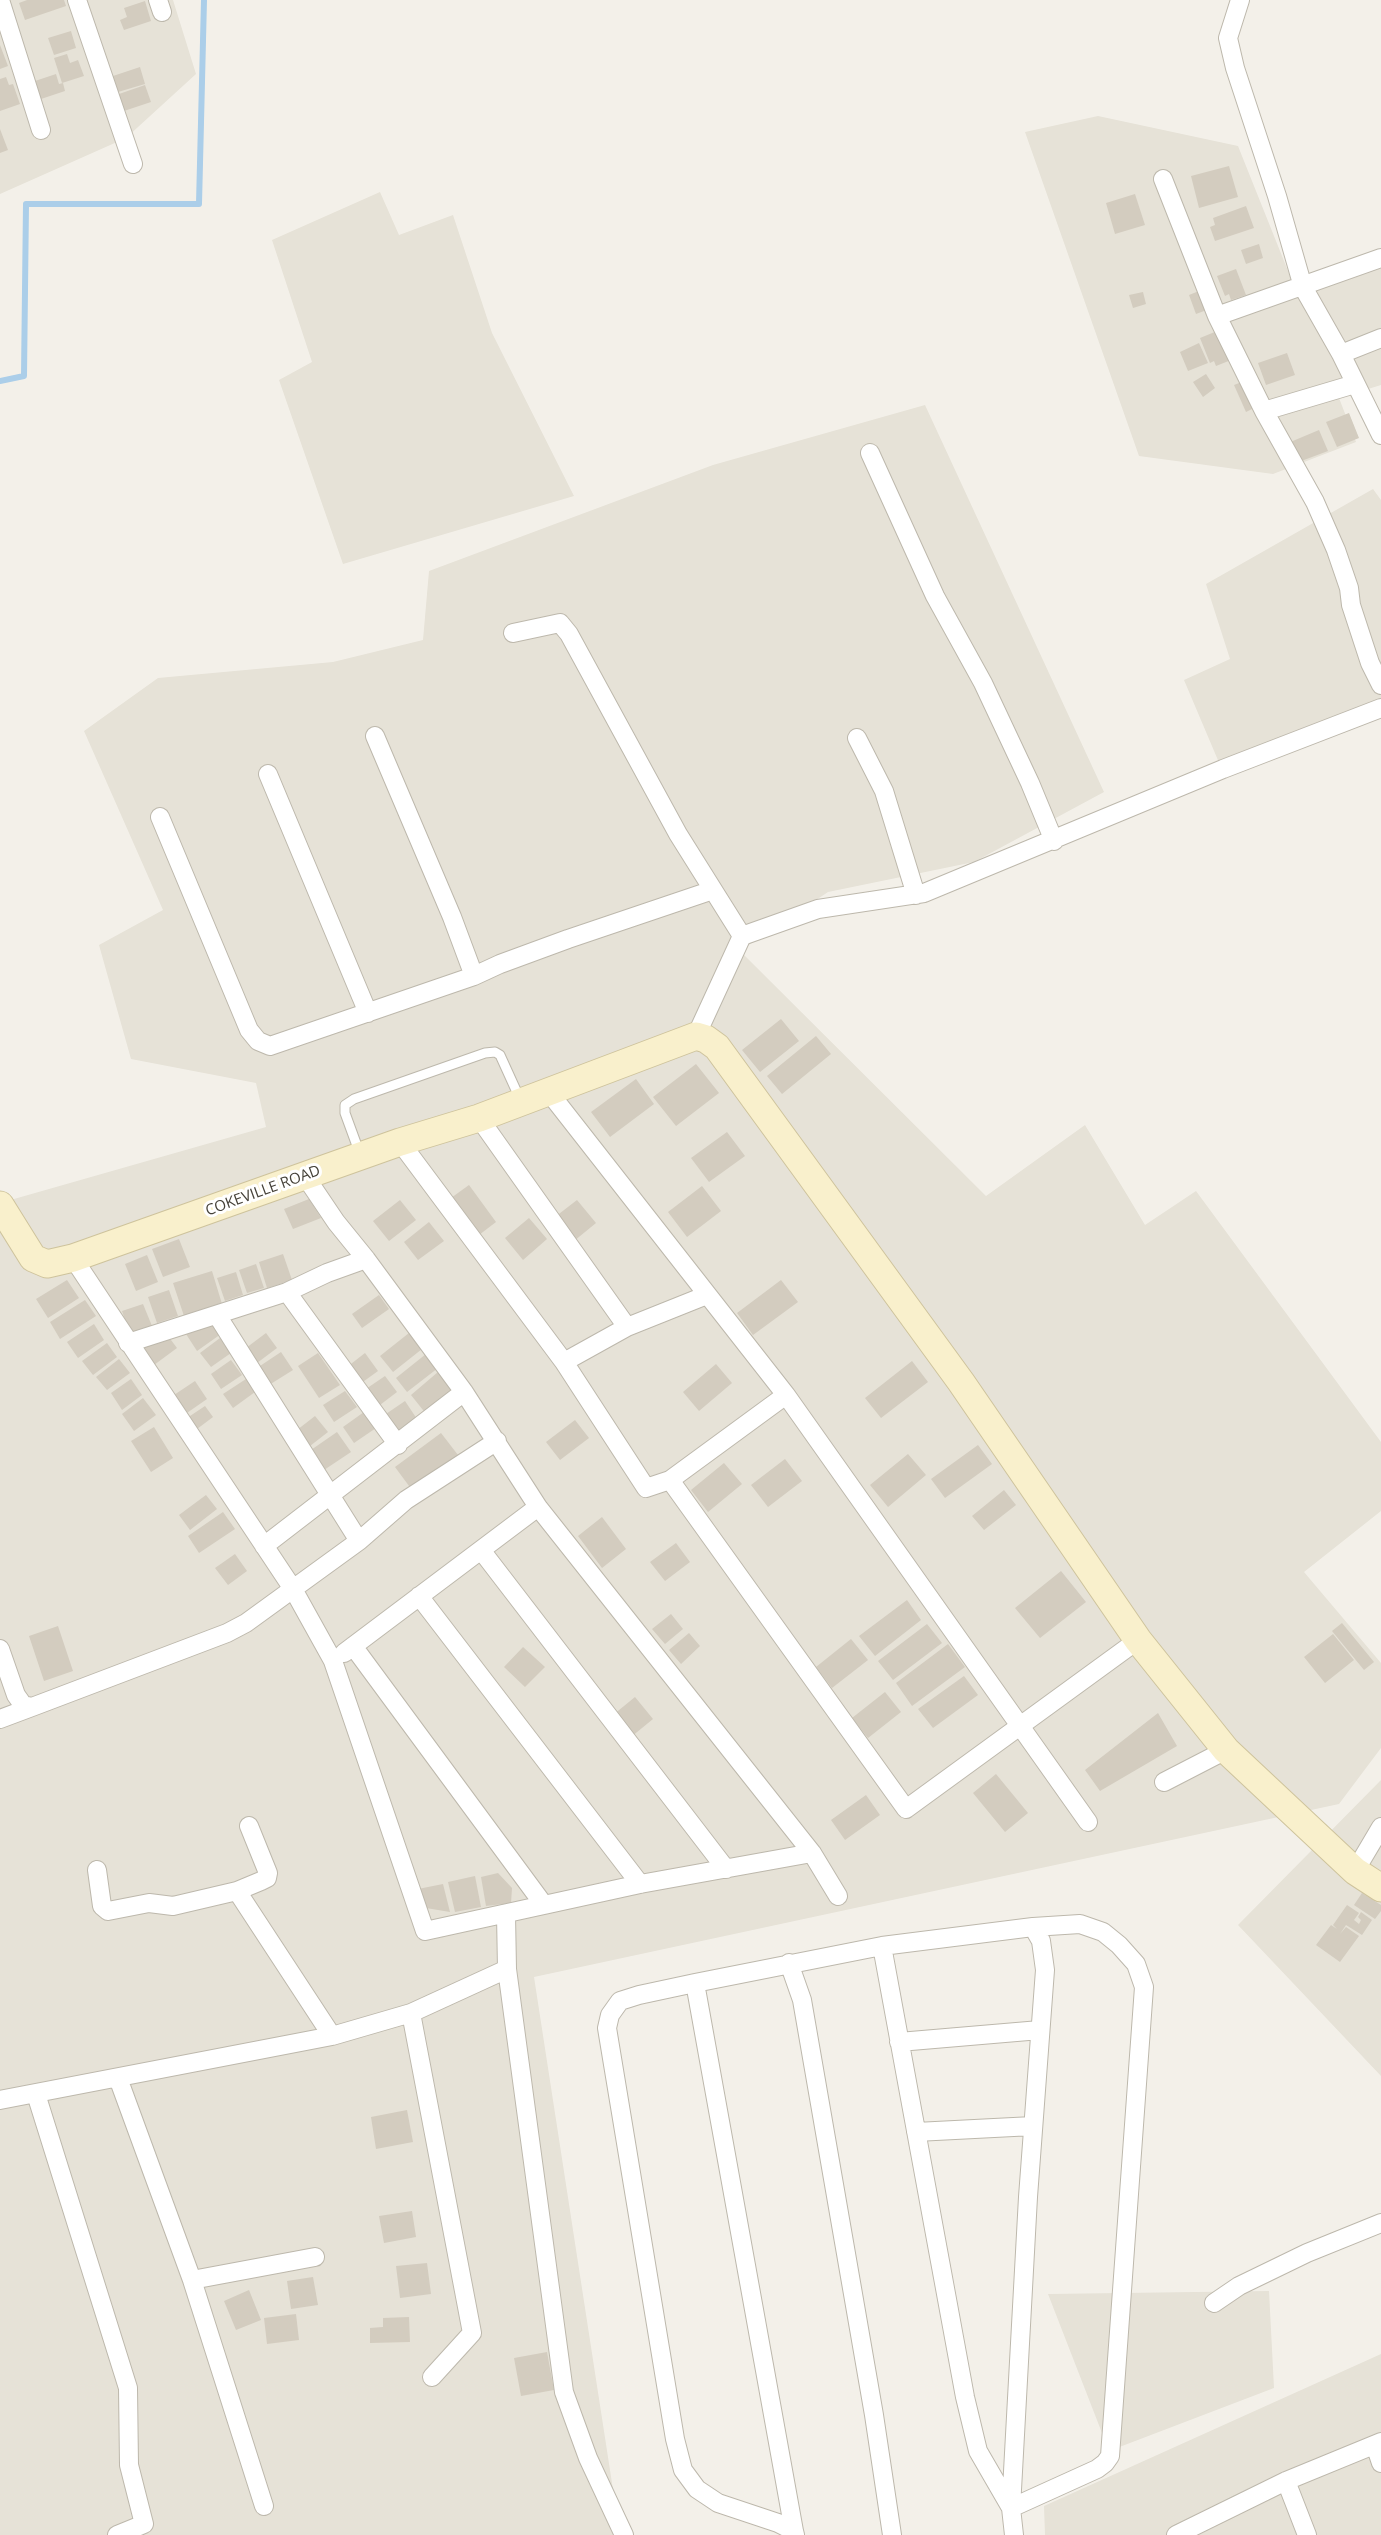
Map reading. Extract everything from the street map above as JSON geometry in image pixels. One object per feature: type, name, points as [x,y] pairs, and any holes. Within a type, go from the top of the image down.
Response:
[{"type":"street","points":[[0,0],[41,130]]},
{"type":"street","points":[[76,0],[134,164]]},
{"type":"street","points":[[1240,0],[1228,38],[1234,68],[1277,196],[1303,287],[1341,354],[1381,435]]},
{"type":"street","points":[[1163,180],[1217,316],[1264,411],[1315,502],[1336,550],[1370,663],[1381,685]]},
{"type":"street","points":[[1217,316],[1381,258]]},
{"type":"street","points":[[1341,354],[1381,338]]},
{"type":"street","points":[[1264,411],[1355,384]]},
{"type":"street","points":[[870,453],[935,596],[988,693],[1054,841]]},
{"type":"street","points":[[513,633],[560,623],[569,634],[672,825],[742,936]]},
{"type":"street","points":[[1381,708],[1223,769],[1054,841],[916,895],[818,909],[742,936],[696,1036],[706,1039],[717,1047],[961,1382],[1138,1640],[1226,1750],[1355,1871],[1381,1888]]},
{"type":"street","points":[[375,736],[452,916],[474,976]]},
{"type":"street","points":[[857,738],[884,790],[916,895]]},
{"type":"street","points":[[268,774],[368,1013]]},
{"type":"street","points":[[160,817],[249,1030],[258,1041],[270,1046],[474,976],[500,963],[568,939],[713,890]]},
{"type":"street","name":"COKEVILLE ROAD","points":[[0,1205],[33,1258],[46,1264],[73,1258],[400,1142],[479,1118],[696,1036]]},
{"type":"street","points":[[548,1091],[786,1395],[1088,1822]]},
{"type":"street","points":[[479,1118],[627,1327]]},
{"type":"street","points":[[400,1142],[564,1362],[646,1488],[670,1480],[786,1395]]},
{"type":"street","points":[[305,1176],[336,1222],[366,1258],[464,1392],[538,1507],[812,1853],[838,1896]]},
{"type":"street","points":[[73,1258],[292,1589],[333,1661],[425,1931],[640,1884],[812,1853]]},
{"type":"street","points":[[128,1343],[287,1292],[366,1258]]},
{"type":"street","points":[[287,1292],[399,1444]]},
{"type":"street","points":[[564,1362],[627,1327],[707,1295]]},
{"type":"street","points":[[217,1315],[359,1540]]},
{"type":"street","points":[[264,1546],[464,1392]]},
{"type":"street","points":[[0,1719],[227,1633],[246,1623],[359,1540],[406,1500],[497,1441]]},
{"type":"street","points":[[670,1480],[906,1809],[1138,1640]]},
{"type":"street","points":[[333,1661],[538,1507]]},
{"type":"street","points":[[481,1550],[726,1869]]},
{"type":"street","points":[[419,1596],[640,1884]]},
{"type":"street","points":[[353,1646],[544,1905]]},
{"type":"street","points":[[0,1649],[16,1695],[23,1705],[32,1707]]},
{"type":"street","points":[[1164,1782],[1226,1750]]},
{"type":"street","points":[[97,1870],[102,1906],[108,1911],[149,1903],[173,1906],[237,1891],[267,1878],[268,1873],[249,1826]]},
{"type":"street","points":[[1355,1871],[1381,1827]]},
{"type":"street","points":[[237,1891],[332,2036]]},
{"type":"street","points":[[506,1915],[507,1969],[564,2392],[588,2458],[624,2535]]},
{"type":"street","points":[[794,2533],[778,2523],[718,2503],[698,2489],[683,2470],[675,2439],[607,2028],[610,2015],[620,2001],[639,1995],[789,1964],[882,1946],[1033,1927],[1080,1924],[1102,1932],[1119,1945],[1136,1964],[1144,1987],[1110,2456],[1106,2463],[1097,2469],[1011,2508]]},
{"type":"street","points":[[1014,2535],[1011,2508],[1044,1955],[1033,1927]]},
{"type":"street","points":[[882,1946],[965,2397],[978,2451],[1011,2508]]},
{"type":"street","points":[[789,1964],[802,2000],[874,2415],[892,2535]]},
{"type":"street","points":[[0,2100],[332,2036],[411,2013],[507,1969]]},
{"type":"street","points":[[695,1983],[794,2533]]},
{"type":"street","points":[[411,2013],[472,2333],[432,2377]]},
{"type":"street","points":[[900,2042],[1040,2030]]},
{"type":"street","points":[[118,2078],[192,2280],[264,2506]]},
{"type":"street","points":[[36,2094],[128,2388],[129,2465],[146,2529],[117,2535]]},
{"type":"street","points":[[916,2132],[1033,2126]]},
{"type":"street","points":[[1214,2303],[1239,2286],[1307,2253],[1381,2223]]},
{"type":"street","points":[[192,2280],[315,2257]]},
{"type":"street","points":[[1176,2535],[1201,2530],[1286,2481],[1378,2444],[1381,2463]]},
{"type":"street","points":[[1286,2481],[1307,2535]]},
{"type":"lane","points":[[360,1156],[345,1113],[345,1105],[354,1099],[485,1053],[495,1052],[500,1055],[521,1101]]},
{"type":"shaded area","points":[[0,0],[173,0],[196,74],[126,138],[0,194]]},
{"type":"shaded area","points":[[1098,116],[1238,146],[1294,286],[1381,254],[1381,385],[1339,398],[1356,442],[1273,474],[1139,456],[1025,132]]},
{"type":"shaded area","points":[[380,192],[399,235],[453,215],[492,333],[574,496],[343,564],[279,380],[312,362],[272,240]]},
{"type":"shaded area","points":[[925,405],[1104,792],[974,862],[828,892],[740,951],[986,1196],[1085,1125],[1145,1225],[1196,1191],[1381,1442],[1381,1511],[1304,1572],[1381,1663],[1381,1748],[1339,1804],[534,1977],[620,2535],[0,2535],[0,1203],[266,1127],[256,1083],[131,1059],[99,945],[163,910],[84,731],[158,678],[333,662],[423,640],[429,571],[713,465]]},
{"type":"shaded area","points":[[1373,489],[1381,500],[1381,699],[1220,765],[1184,680],[1230,659],[1206,584]]},
{"type":"shaded area","points":[[1381,1780],[1381,2076],[1238,1925]]},
{"type":"shaded area","points":[[1269,2291],[1274,2388],[1109,2451],[1048,2294]]},
{"type":"shaded area","points":[[1381,2354],[1381,2535],[1045,2535],[1044,2506]]},
{"type":"building","points":[[27,0],[64,0],[66,6],[25,20],[19,3]]},
{"type":"building","points":[[145,1],[151,21],[124,30],[120,20],[127,17],[124,8]]},
{"type":"building","points":[[71,31],[76,48],[54,55],[48,38]]},
{"type":"building","points":[[0,45],[8,66],[0,69]]},
{"type":"building","points":[[67,54],[70,63],[78,60],[84,76],[62,83],[54,58]]},
{"type":"building","points":[[140,67],[145,84],[118,92],[113,76]]},
{"type":"building","points":[[56,74],[59,84],[63,83],[65,91],[41,99],[35,81]]},
{"type":"building","points":[[6,77],[9,85],[13,84],[20,104],[0,111],[0,79]]},
{"type":"building","points":[[145,85],[151,102],[124,111],[119,94]]},
{"type":"building","points":[[0,129],[8,150],[0,153]]},
{"type":"building","points":[[1229,166],[1238,197],[1199,208],[1191,176]]},
{"type":"building","points":[[1135,194],[1145,225],[1115,234],[1106,203]]},
{"type":"building","points":[[1246,206],[1254,228],[1215,241],[1210,227],[1215,225],[1213,218]]},
{"type":"building","points":[[1259,244],[1263,258],[1246,264],[1241,250]]},
{"type":"building","points":[[1236,269],[1246,295],[1231,300],[1229,294],[1225,296],[1217,276]]},
{"type":"building","points":[[1204,289],[1212,308],[1196,314],[1189,295]]},
{"type":"building","points":[[1143,292],[1146,304],[1133,308],[1129,295]]},
{"type":"building","points":[[1222,329],[1231,360],[1216,366],[1214,361],[1210,363],[1200,338]]},
{"type":"building","points":[[1199,343],[1208,363],[1188,371],[1180,352]]},
{"type":"building","points":[[1287,353],[1295,375],[1266,385],[1258,363]]},
{"type":"building","points":[[1206,374],[1215,388],[1203,397],[1193,382]]},
{"type":"building","points":[[1247,380],[1258,406],[1246,412],[1234,385]]},
{"type":"building","points":[[1349,413],[1359,438],[1337,447],[1326,422]]},
{"type":"building","points":[[1319,430],[1328,451],[1296,463],[1288,443]]},
{"type":"building","points":[[781,1019],[799,1041],[760,1072],[742,1050]]},
{"type":"building","points":[[816,1036],[831,1054],[782,1094],[767,1076]]},
{"type":"building","points":[[696,1064],[719,1093],[676,1126],[653,1097]]},
{"type":"building","points":[[636,1079],[654,1104],[610,1137],[591,1112]]},
{"type":"building","points":[[727,1132],[745,1156],[709,1182],[691,1158]]},
{"type":"building","points":[[469,1185],[496,1222],[479,1235],[451,1198]]},
{"type":"building","points":[[702,1186],[721,1211],[687,1237],[668,1212]]},
{"type":"building","points":[[309,1199],[321,1218],[293,1229],[284,1209]]},
{"type":"building","points":[[400,1200],[416,1220],[389,1241],[373,1221]]},
{"type":"building","points":[[577,1200],[596,1223],[574,1241],[555,1217]]},
{"type":"building","points":[[529,1218],[547,1239],[523,1260],[505,1238]]},
{"type":"building","points":[[429,1222],[444,1241],[418,1260],[404,1242]]},
{"type":"building","points":[[179,1239],[190,1267],[163,1277],[152,1249]]},
{"type":"building","points":[[283,1254],[292,1280],[267,1288],[259,1262]]},
{"type":"building","points":[[147,1255],[158,1282],[136,1291],[125,1264]]},
{"type":"building","points":[[256,1264],[264,1288],[247,1293],[239,1270]]},
{"type":"building","points":[[212,1271],[222,1304],[184,1316],[173,1283]]},
{"type":"building","points":[[236,1272],[243,1295],[225,1301],[217,1278]]},
{"type":"building","points":[[67,1280],[79,1298],[48,1318],[36,1299]]},
{"type":"building","points":[[781,1280],[798,1302],[753,1335],[737,1313]]},
{"type":"building","points":[[169,1290],[178,1316],[157,1323],[148,1297]]},
{"type":"building","points":[[379,1295],[389,1309],[362,1328],[352,1314]]},
{"type":"building","points":[[85,1300],[96,1316],[60,1339],[50,1322]]},
{"type":"building","points":[[143,1304],[152,1326],[130,1334],[122,1311]]},
{"type":"building","points":[[211,1318],[221,1334],[197,1351],[186,1334]]},
{"type":"building","points":[[94,1324],[104,1340],[78,1358],[67,1342]]},
{"type":"building","points":[[165,1332],[177,1348],[154,1365],[142,1349]]},
{"type":"building","points":[[266,1333],[277,1348],[257,1363],[246,1348]]},
{"type":"building","points":[[409,1333],[422,1349],[393,1372],[380,1356]]},
{"type":"building","points":[[220,1338],[231,1353],[211,1367],[200,1353]]},
{"type":"building","points":[[107,1343],[117,1357],[93,1375],[82,1361]]},
{"type":"building","points":[[281,1352],[293,1370],[269,1385],[257,1368]]},
{"type":"building","points":[[318,1353],[340,1385],[319,1398],[298,1366]]},
{"type":"building","points":[[365,1353],[378,1371],[360,1384],[347,1367]]},
{"type":"building","points":[[426,1354],[438,1368],[407,1392],[396,1378]]},
{"type":"building","points":[[119,1359],[130,1373],[107,1390],[96,1377]]},
{"type":"building","points":[[231,1360],[242,1375],[221,1389],[211,1374]]},
{"type":"building","points":[[912,1361],[928,1382],[881,1418],[865,1398]]},
{"type":"building","points":[[716,1364],[732,1383],[699,1411],[683,1392]]},
{"type":"building","points":[[438,1372],[455,1393],[427,1415],[411,1395]]},
{"type":"building","points":[[385,1376],[397,1392],[376,1408],[363,1391]]},
{"type":"building","points":[[131,1379],[142,1395],[122,1410],[111,1393]]},
{"type":"building","points":[[246,1379],[255,1392],[233,1408],[223,1394]]},
{"type":"building","points":[[195,1381],[207,1399],[184,1415],[171,1397]]},
{"type":"building","points":[[345,1391],[357,1407],[334,1422],[323,1405]]},
{"type":"building","points":[[143,1398],[156,1415],[134,1431],[122,1414]]},
{"type":"building","points":[[405,1401],[419,1422],[398,1437],[383,1416]]},
{"type":"building","points":[[205,1406],[213,1417],[193,1432],[184,1420]]},
{"type":"building","points":[[364,1412],[376,1428],[354,1443],[343,1427]]},
{"type":"building","points":[[315,1416],[328,1432],[310,1446],[297,1430]]},
{"type":"building","points":[[575,1420],[589,1438],[560,1460],[546,1442]]},
{"type":"building","points":[[154,1427],[173,1458],[151,1472],[131,1441]]},
{"type":"building","points":[[337,1432],[351,1452],[324,1470],[311,1450]]},
{"type":"building","points":[[441,1433],[458,1455],[412,1490],[395,1467]]},
{"type":"building","points":[[978,1445],[992,1464],[945,1498],[931,1479]]},
{"type":"building","points":[[908,1454],[926,1475],[888,1507],[870,1485]]},
{"type":"building","points":[[785,1459],[802,1481],[768,1507],[751,1485]]},
{"type":"building","points":[[724,1463],[742,1484],[708,1512],[691,1490]]},
{"type":"building","points":[[1004,1490],[1016,1505],[984,1530],[972,1516]]},
{"type":"building","points":[[206,1495],[217,1509],[190,1530],[179,1515]]},
{"type":"building","points":[[223,1512],[235,1529],[199,1553],[188,1536]]},
{"type":"building","points":[[602,1517],[626,1549],[602,1568],[578,1536]]},
{"type":"building","points":[[676,1543],[690,1562],[665,1581],[650,1562]]},
{"type":"building","points":[[235,1554],[247,1571],[228,1585],[215,1568]]},
{"type":"building","points":[[1061,1571],[1086,1602],[1040,1638],[1015,1608]]},
{"type":"building","points":[[907,1600],[921,1620],[875,1656],[859,1636]]},
{"type":"building","points":[[671,1614],[683,1629],[665,1644],[652,1629]]},
{"type":"building","points":[[1342,1623],[1374,1662],[1364,1670],[1332,1631]]},
{"type":"building","points":[[927,1624],[942,1643],[893,1680],[878,1661]]},
{"type":"building","points":[[58,1626],[73,1671],[44,1681],[29,1636]]},
{"type":"building","points":[[689,1633],[700,1646],[681,1664],[669,1650]]},
{"type":"building","points":[[1333,1634],[1354,1660],[1325,1683],[1304,1657]]},
{"type":"building","points":[[851,1639],[868,1660],[832,1688],[816,1667]]},
{"type":"building","points":[[948,1644],[965,1667],[912,1706],[896,1683]]},
{"type":"building","points":[[523,1647],[545,1667],[525,1687],[504,1667]]},
{"type":"building","points":[[964,1676],[978,1695],[933,1728],[918,1709]]},
{"type":"building","points":[[885,1692],[901,1712],[868,1738],[852,1718]]},
{"type":"building","points":[[635,1697],[653,1719],[631,1737],[613,1715]]},
{"type":"building","points":[[1158,1713],[1177,1746],[1100,1791],[1085,1770]]},
{"type":"building","points":[[996,1774],[1028,1813],[1005,1832],[973,1793]]},
{"type":"building","points":[[866,1795],[880,1815],[845,1840],[831,1820]]},
{"type":"building","points":[[498,1873],[512,1888],[511,1903],[486,1906],[481,1877]]},
{"type":"building","points":[[475,1876],[481,1907],[455,1912],[448,1882]]},
{"type":"building","points":[[443,1884],[450,1912],[426,1908],[418,1889]]},
{"type":"building","points":[[1362,1893],[1381,1905],[1381,1911],[1375,1919],[1354,1905]]},
{"type":"building","points":[[1347,1905],[1359,1913],[1354,1920],[1359,1924],[1361,1920],[1358,1917],[1361,1912],[1372,1920],[1362,1935],[1346,1925],[1340,1934],[1346,1927],[1359,1936],[1340,1962],[1316,1945],[1331,1925],[1337,1929],[1333,1925]]},
{"type":"building","points":[[407,2110],[413,2142],[376,2149],[371,2117]]},
{"type":"building","points":[[412,2211],[416,2237],[384,2243],[379,2216]]},
{"type":"building","points":[[427,2263],[431,2294],[400,2298],[396,2266]]},
{"type":"building","points":[[313,2277],[318,2305],[291,2309],[287,2281]]},
{"type":"building","points":[[249,2290],[261,2320],[236,2330],[224,2301]]},
{"type":"building","points":[[296,2314],[299,2340],[267,2344],[264,2318]]},
{"type":"building","points":[[409,2317],[410,2342],[370,2343],[370,2328],[383,2327],[383,2318]]},
{"type":"building","points":[[547,2352],[554,2390],[521,2396],[514,2358]]},
{"type":"waterway","points":[[0,381],[24,376],[26,204],[199,204],[204,0]]}]
